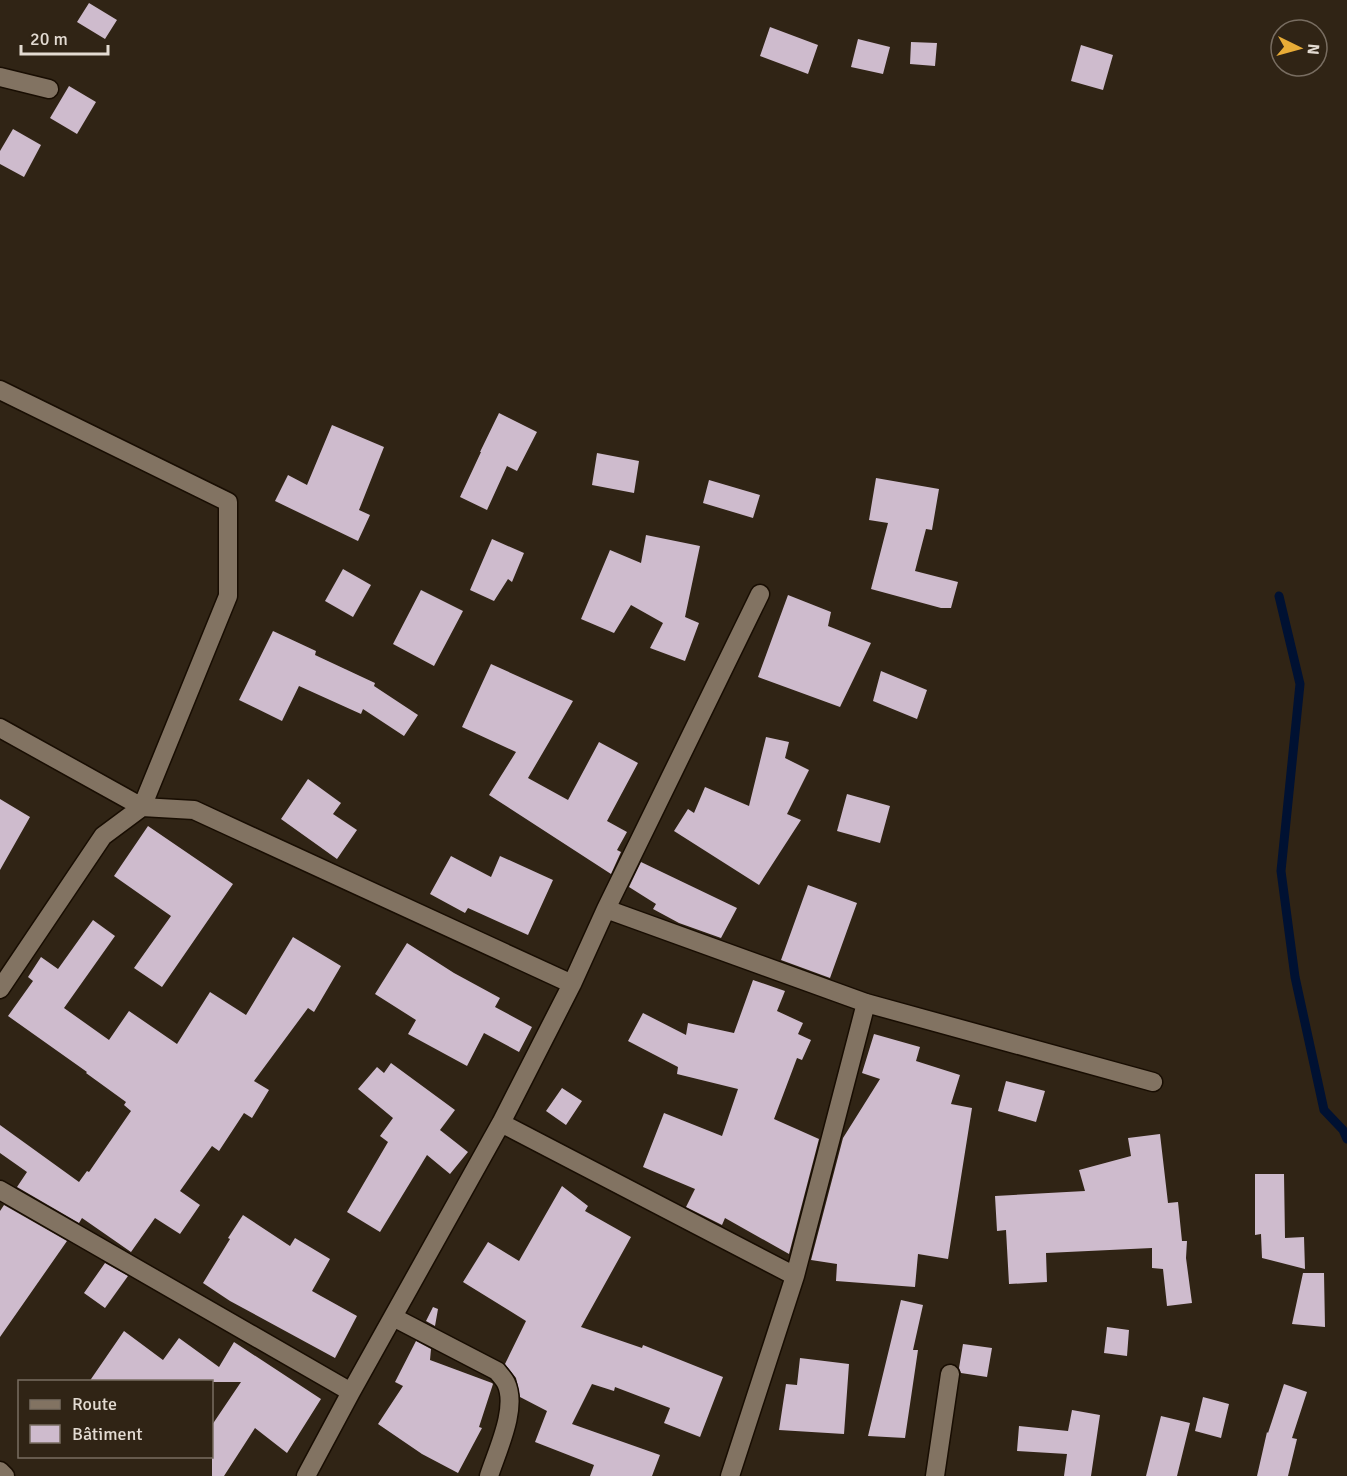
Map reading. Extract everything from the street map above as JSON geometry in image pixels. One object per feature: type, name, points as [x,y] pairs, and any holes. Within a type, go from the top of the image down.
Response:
[{"type":"street","points":[[0,77],[49,89]]},
{"type":"street","points":[[0,390],[228,502],[228,596],[142,807],[104,836],[0,989]]},
{"type":"street","points":[[306,1476],[501,1123],[572,984],[606,909],[760,594]]},
{"type":"street","points":[[0,728],[142,807],[194,810],[572,984]]},
{"type":"street","points":[[606,909],[866,1003],[1153,1082]]},
{"type":"street","points":[[730,1476],[795,1276],[866,1003]]},
{"type":"street","points":[[501,1123],[795,1276]]},
{"type":"street","points":[[0,1191],[351,1392]]},
{"type":"street","points":[[393,1317],[497,1371],[506,1383],[510,1400],[507,1418],[489,1476]]},
{"type":"street","points":[[935,1476],[950,1374]]},
{"type":"street","points":[[0,1471],[5,1476]]},
{"type":"building","points":[[89,3],[117,20],[105,39],[77,22]]},
{"type":"building","points":[[770,27],[818,45],[808,74],[760,56]]},
{"type":"building","points":[[858,39],[890,47],[883,74],[851,67]]},
{"type":"building","points":[[911,42],[937,43],[935,66],[910,64]]},
{"type":"building","points":[[1081,45],[1113,55],[1103,90],[1071,81]]},
{"type":"building","points":[[69,86],[96,102],[77,134],[50,118]]},
{"type":"building","points":[[13,129],[41,145],[24,177],[0,164],[0,151]]},
{"type":"building","points":[[499,413],[537,432],[517,471],[507,466],[487,510],[460,497]]},
{"type":"building","points":[[332,425],[384,447],[359,510],[370,515],[358,541],[275,501],[288,475],[307,485]]},
{"type":"building","points":[[597,453],[639,461],[634,493],[592,485]]},
{"type":"building","points":[[876,478],[939,489],[932,530],[926,529],[915,571],[958,582],[951,608],[941,608],[871,589],[888,523],[869,520]]},
{"type":"building","points":[[709,480],[760,495],[753,518],[703,503]]},
{"type":"building","points":[[646,535],[700,546],[685,617],[699,623],[685,661],[650,648],[663,623],[631,605],[614,633],[581,619],[610,550],[641,563]]},
{"type":"building","points":[[492,539],[524,553],[512,582],[508,579],[494,601],[470,590]]},
{"type":"building","points":[[343,569],[371,585],[353,617],[325,601]]},
{"type":"building","points":[[421,590],[463,611],[434,666],[393,644]]},
{"type":"building","points":[[788,595],[831,612],[828,626],[871,643],[840,707],[758,677]]},
{"type":"building","points":[[273,631],[316,651],[315,655],[375,683],[374,686],[418,715],[404,736],[363,709],[361,714],[299,686],[282,721],[239,700]]},
{"type":"building","points":[[491,664],[573,701],[528,778],[568,800],[599,742],[638,763],[607,821],[627,832],[617,850],[621,852],[611,874],[489,795],[516,752],[462,727]]},
{"type":"building","points":[[881,671],[927,690],[917,719],[873,701]]},
{"type":"building","points":[[766,737],[789,742],[785,758],[809,770],[787,814],[801,820],[759,885],[674,831],[688,809],[694,813],[705,787],[749,806]]},
{"type":"building","points":[[308,779],[341,803],[333,814],[357,830],[337,859],[281,819]]},
{"type":"building","points":[[847,794],[890,806],[880,843],[837,831]]},
{"type":"building","points":[[0,799],[30,817],[0,870]]},
{"type":"building","points":[[148,826],[233,884],[162,987],[134,968],[171,916],[114,876]]},
{"type":"building","points":[[451,856],[491,877],[500,856],[553,880],[528,935],[468,908],[465,913],[430,894]]},
{"type":"building","points":[[641,862],[737,908],[721,938],[679,923],[653,909],[656,904],[629,887]]},
{"type":"building","points":[[808,885],[857,903],[830,978],[781,960]]},
{"type":"building","points":[[93,920],[115,936],[64,1008],[109,1040],[129,1011],[177,1044],[210,992],[246,1015],[293,937],[341,966],[314,1012],[308,1008],[254,1081],[269,1090],[252,1118],[244,1113],[219,1151],[212,1146],[180,1191],[200,1205],[180,1234],[155,1218],[131,1252],[82,1218],[79,1223],[17,1187],[27,1172],[0,1153],[0,1125],[79,1182],[87,1171],[89,1172],[131,1111],[124,1105],[126,1102],[8,1016],[33,981],[28,977],[41,957],[58,969]]},
{"type":"building","points":[[407,943],[454,973],[500,998],[495,1007],[532,1027],[519,1052],[484,1033],[467,1066],[408,1034],[416,1020],[375,994]]},
{"type":"building","points":[[753,980],[785,991],[777,1011],[803,1023],[798,1034],[811,1040],[802,1060],[797,1058],[774,1119],[819,1139],[789,1254],[725,1218],[722,1225],[686,1207],[695,1189],[643,1167],[664,1113],[722,1136],[738,1089],[677,1074],[678,1067],[628,1041],[643,1013],[686,1035],[688,1023],[734,1033]]},
{"type":"building","points":[[874,1034],[920,1047],[916,1061],[960,1075],[951,1104],[972,1108],[948,1259],[918,1254],[915,1287],[836,1281],[837,1264],[811,1260],[843,1138],[880,1079],[862,1073]]},
{"type":"building","points":[[391,1063],[455,1110],[440,1130],[468,1152],[450,1174],[427,1155],[380,1232],[347,1212],[388,1142],[380,1136],[393,1118],[358,1089],[377,1067],[384,1073]]},
{"type":"building","points":[[1006,1081],[1045,1091],[1036,1122],[998,1111]]},
{"type":"building","points":[[562,1088],[582,1101],[566,1125],[546,1111]]},
{"type":"building","points":[[1160,1134],[1168,1203],[1178,1202],[1182,1241],[1187,1241],[1186,1258],[1192,1303],[1167,1306],[1163,1269],[1152,1268],[1152,1248],[1046,1253],[1047,1282],[1009,1284],[1006,1230],[997,1231],[995,1196],[1085,1191],[1079,1170],[1131,1156],[1128,1138]]},
{"type":"building","points":[[1255,1174],[1284,1174],[1285,1238],[1304,1237],[1305,1269],[1262,1258],[1261,1234],[1255,1235]]},
{"type":"building","points":[[562,1186],[588,1206],[585,1211],[631,1237],[581,1327],[642,1348],[643,1345],[723,1377],[700,1437],[664,1423],[670,1408],[615,1387],[614,1391],[592,1384],[572,1424],[660,1455],[652,1476],[590,1476],[594,1465],[535,1442],[547,1411],[520,1397],[516,1378],[505,1364],[526,1321],[463,1282],[488,1242],[519,1261]]},
{"type":"building","points":[[4,1205],[67,1241],[0,1337],[0,1211]]},
{"type":"building","points":[[243,1215],[290,1246],[295,1238],[330,1259],[312,1291],[357,1316],[335,1358],[230,1301],[203,1283]]},
{"type":"building","points":[[105,1263],[128,1276],[105,1308],[84,1293]]},
{"type":"building","points":[[1303,1273],[1324,1273],[1325,1327],[1292,1324]]},
{"type":"building","points":[[901,1300],[923,1305],[913,1350],[918,1350],[905,1438],[868,1436]]},
{"type":"building","points":[[433,1307],[438,1309],[435,1326],[426,1321]]},
{"type":"building","points":[[1107,1327],[1129,1330],[1127,1356],[1104,1353]]},
{"type":"building","points":[[124,1331],[163,1360],[179,1338],[219,1367],[234,1342],[321,1399],[287,1453],[255,1428],[224,1476],[212,1476],[213,1424],[241,1382],[90,1380]]},
{"type":"building","points":[[416,1341],[431,1349],[430,1360],[493,1384],[479,1427],[482,1428],[458,1473],[422,1454],[378,1424],[403,1386],[395,1382]]},
{"type":"building","points":[[963,1344],[992,1348],[987,1377],[961,1373],[959,1368]]},
{"type":"building","points":[[800,1358],[849,1364],[844,1434],[779,1430],[786,1384],[797,1385]]},
{"type":"building","points":[[1284,1384],[1307,1392],[1292,1438],[1297,1439],[1288,1476],[1257,1476],[1267,1432]]},
{"type":"building","points":[[1203,1397],[1229,1404],[1221,1438],[1195,1431]]},
{"type":"building","points":[[1072,1410],[1100,1415],[1091,1476],[1064,1476],[1067,1454],[1017,1451],[1019,1426],[1068,1431]]},
{"type":"building","points":[[1161,1416],[1190,1423],[1177,1476],[1146,1476]]},
{"type":"waterway","points":[[1279,596],[1300,684],[1281,871],[1295,977],[1324,1110],[1343,1130],[1347,1139]]}]
